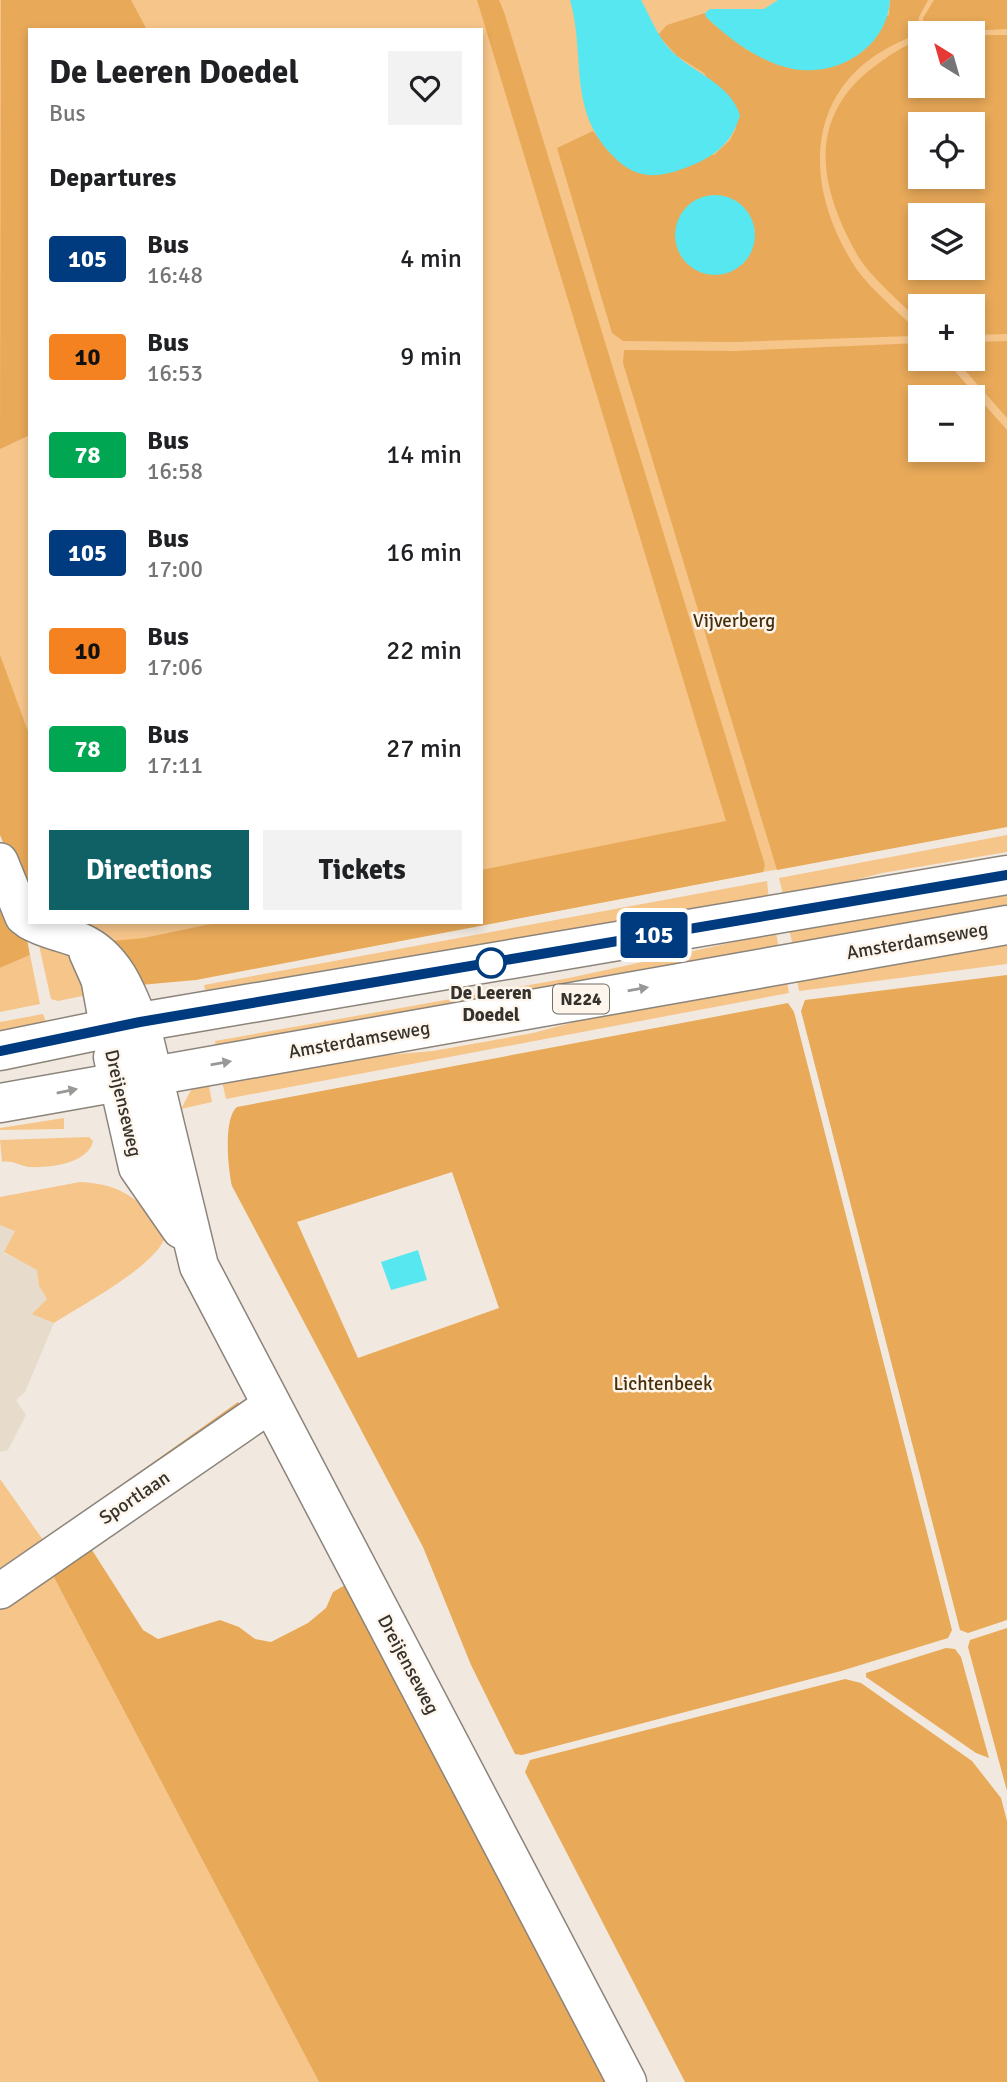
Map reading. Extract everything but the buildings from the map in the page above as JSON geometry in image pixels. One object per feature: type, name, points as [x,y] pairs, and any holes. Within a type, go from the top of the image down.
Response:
[{"type":"main road","points":[[0,1051],[124,1026],[1007,875]]},
{"type":"main road","name":"Amsterdamseweg","points":[[0,1103],[1007,925]]},
{"type":"main road","name":"Dreijenseweg","points":[[124,1026],[136,1077],[199,1266],[627,2082]]},
{"type":"street","points":[[0,861],[23,918],[28,921]]},
{"type":"street","points":[[36,924],[80,940],[108,961],[121,978],[124,1026]]},
{"type":"street","name":"Sportlaan","points":[[0,1591],[270,1405]]},
{"type":"shaded area","points":[[0,1224],[15,1231],[4,1253],[37,1269],[39,1286],[47,1299],[33,1314],[54,1323],[25,1392],[16,1400],[26,1415],[8,1450],[0,1452]]},
{"type":"green space","name":"Vijverberg","points":[[0,0],[1007,0],[1007,826],[196,979],[62,924],[483,924],[483,28],[28,28],[28,894],[0,832]]},
{"type":"green space","points":[[1,0],[131,0],[146,28],[28,28],[28,436],[0,449]]},
{"type":"green space","points":[[477,0],[499,0],[504,12],[765,865],[763,872],[196,980],[140,985],[100,942],[144,938],[210,924],[483,924],[483,870],[726,821]]},
{"type":"green space","points":[[890,0],[928,0],[919,21],[908,21],[908,39],[881,52],[854,74],[834,100],[823,129],[820,161],[824,194],[835,228],[852,262],[873,289],[908,322],[908,336],[735,342],[623,341],[612,333],[557,148],[593,131],[608,151],[714,155],[730,140],[736,128],[704,73],[677,56],[658,35],[667,25],[705,13],[709,20],[747,50],[793,69],[889,15]],"holes":[[[713,195],[729,199],[746,211],[755,232],[685,260],[680,249],[678,229],[686,211],[693,204]]]},
{"type":"green space","points":[[934,0],[1007,0],[1007,29],[985,30],[985,21],[923,21]]},
{"type":"green space","points":[[985,35],[1007,35],[1007,334],[985,335],[985,294],[908,294],[908,310],[879,282],[858,256],[834,205],[826,155],[829,131],[837,108],[853,86],[875,66],[907,45],[908,98],[985,98]]},
{"type":"green space","points":[[1007,341],[1007,418],[985,393],[985,385],[978,385],[966,371],[985,371],[985,342]]},
{"type":"green space","points":[[908,344],[908,371],[955,371],[967,385],[908,385],[908,462],[985,462],[985,405],[1007,430],[1007,827],[777,870],[623,363],[624,350],[734,351]]},
{"type":"green space","points":[[0,655],[28,732],[28,902],[0,835]]},
{"type":"green space","points":[[1007,835],[1007,852],[882,873],[784,899],[779,878]]},
{"type":"green space","points":[[767,881],[769,901],[207,998],[204,985]]},
{"type":"green space","points":[[1007,890],[1007,910],[793,946],[789,929]]},
{"type":"green space","points":[[0,893],[26,934],[30,955],[0,968]]},
{"type":"green space","points":[[776,933],[779,949],[216,1049],[215,1041],[569,978]]},
{"type":"green space","points":[[38,941],[66,944],[87,995],[58,1001],[51,999]]},
{"type":"green space","points":[[1007,941],[1007,964],[799,991],[796,975]]},
{"type":"green space","points":[[30,955],[40,1004],[0,1012],[0,968]]},
{"type":"green space","points":[[1007,975],[1007,1620],[968,1633],[960,1630],[801,1011],[805,1000]]},
{"type":"green space","points":[[786,977],[789,993],[226,1099],[221,1077],[308,1062],[433,1051],[533,1033],[646,1003]]},
{"type":"green space","name":"Lichtenbeek","points":[[788,1003],[794,1012],[952,1630],[948,1638],[841,1671],[522,1755],[515,1754],[471,1665],[423,1547],[232,1186],[228,1133],[237,1107]],"holes":[[[452,1172],[499,1308],[358,1358],[297,1222]]]},
{"type":"green space","points":[[43,1014],[47,1025],[0,1033],[0,1022]]},
{"type":"green space","points":[[208,1081],[212,1102],[181,1109],[191,1090]]},
{"type":"green space","points":[[64,1118],[64,1129],[0,1130],[0,1128]]},
{"type":"green space","points":[[89,1137],[93,1141],[90,1149],[76,1160],[67,1163],[29,1167],[2,1162],[0,1140]]},
{"type":"green space","points":[[80,1182],[109,1186],[130,1196],[149,1213],[166,1235],[160,1247],[134,1271],[54,1323],[32,1314],[47,1299],[39,1286],[37,1270],[4,1252],[15,1231],[0,1225],[0,1197]]},
{"type":"green space","points":[[238,1402],[241,1407],[70,1523],[89,1508]]},
{"type":"green space","points":[[0,1479],[48,1547],[0,1582]]},
{"type":"green space","points":[[85,1539],[143,1630],[158,1639],[220,1620],[239,1627],[255,1639],[271,1642],[308,1623],[326,1608],[333,1592],[352,1581],[614,2082],[319,2082],[48,1566]]},
{"type":"green space","points":[[48,1566],[319,2082],[0,2082],[0,1600]]},
{"type":"green space","points":[[1007,1628],[1007,1791],[968,1647],[970,1640]]},
{"type":"green space","points":[[946,1648],[955,1649],[961,1657],[989,1758],[976,1753],[866,1677],[866,1673]]},
{"type":"green space","points":[[845,1679],[861,1683],[972,1761],[1001,1798],[1007,1821],[1007,2082],[685,2082],[525,1772],[530,1760]]},
{"type":"water","points":[[570,0],[641,0],[665,44],[686,63],[713,81],[735,105],[740,115],[732,134],[720,149],[704,160],[665,174],[646,175],[621,164],[599,138],[583,101],[575,21]]},
{"type":"water","points":[[778,0],[890,0],[887,17],[870,45],[843,63],[810,70],[781,66],[757,56],[725,34],[705,13],[710,9],[764,9]]},
{"type":"water","points":[[715,195],[730,198],[743,207],[752,220],[755,235],[752,250],[743,263],[730,272],[715,275],[700,272],[687,263],[678,250],[675,235],[678,220],[687,207],[700,198]]},
{"type":"water","points":[[418,1250],[427,1280],[391,1290],[381,1262]]},
{"type":"bus line","name":"105","points":[[0,1051],[140,1022],[203,1014],[1007,875]]},
{"type":"place","name":"De Leeren Doedel","points":[[491,963]]}]
